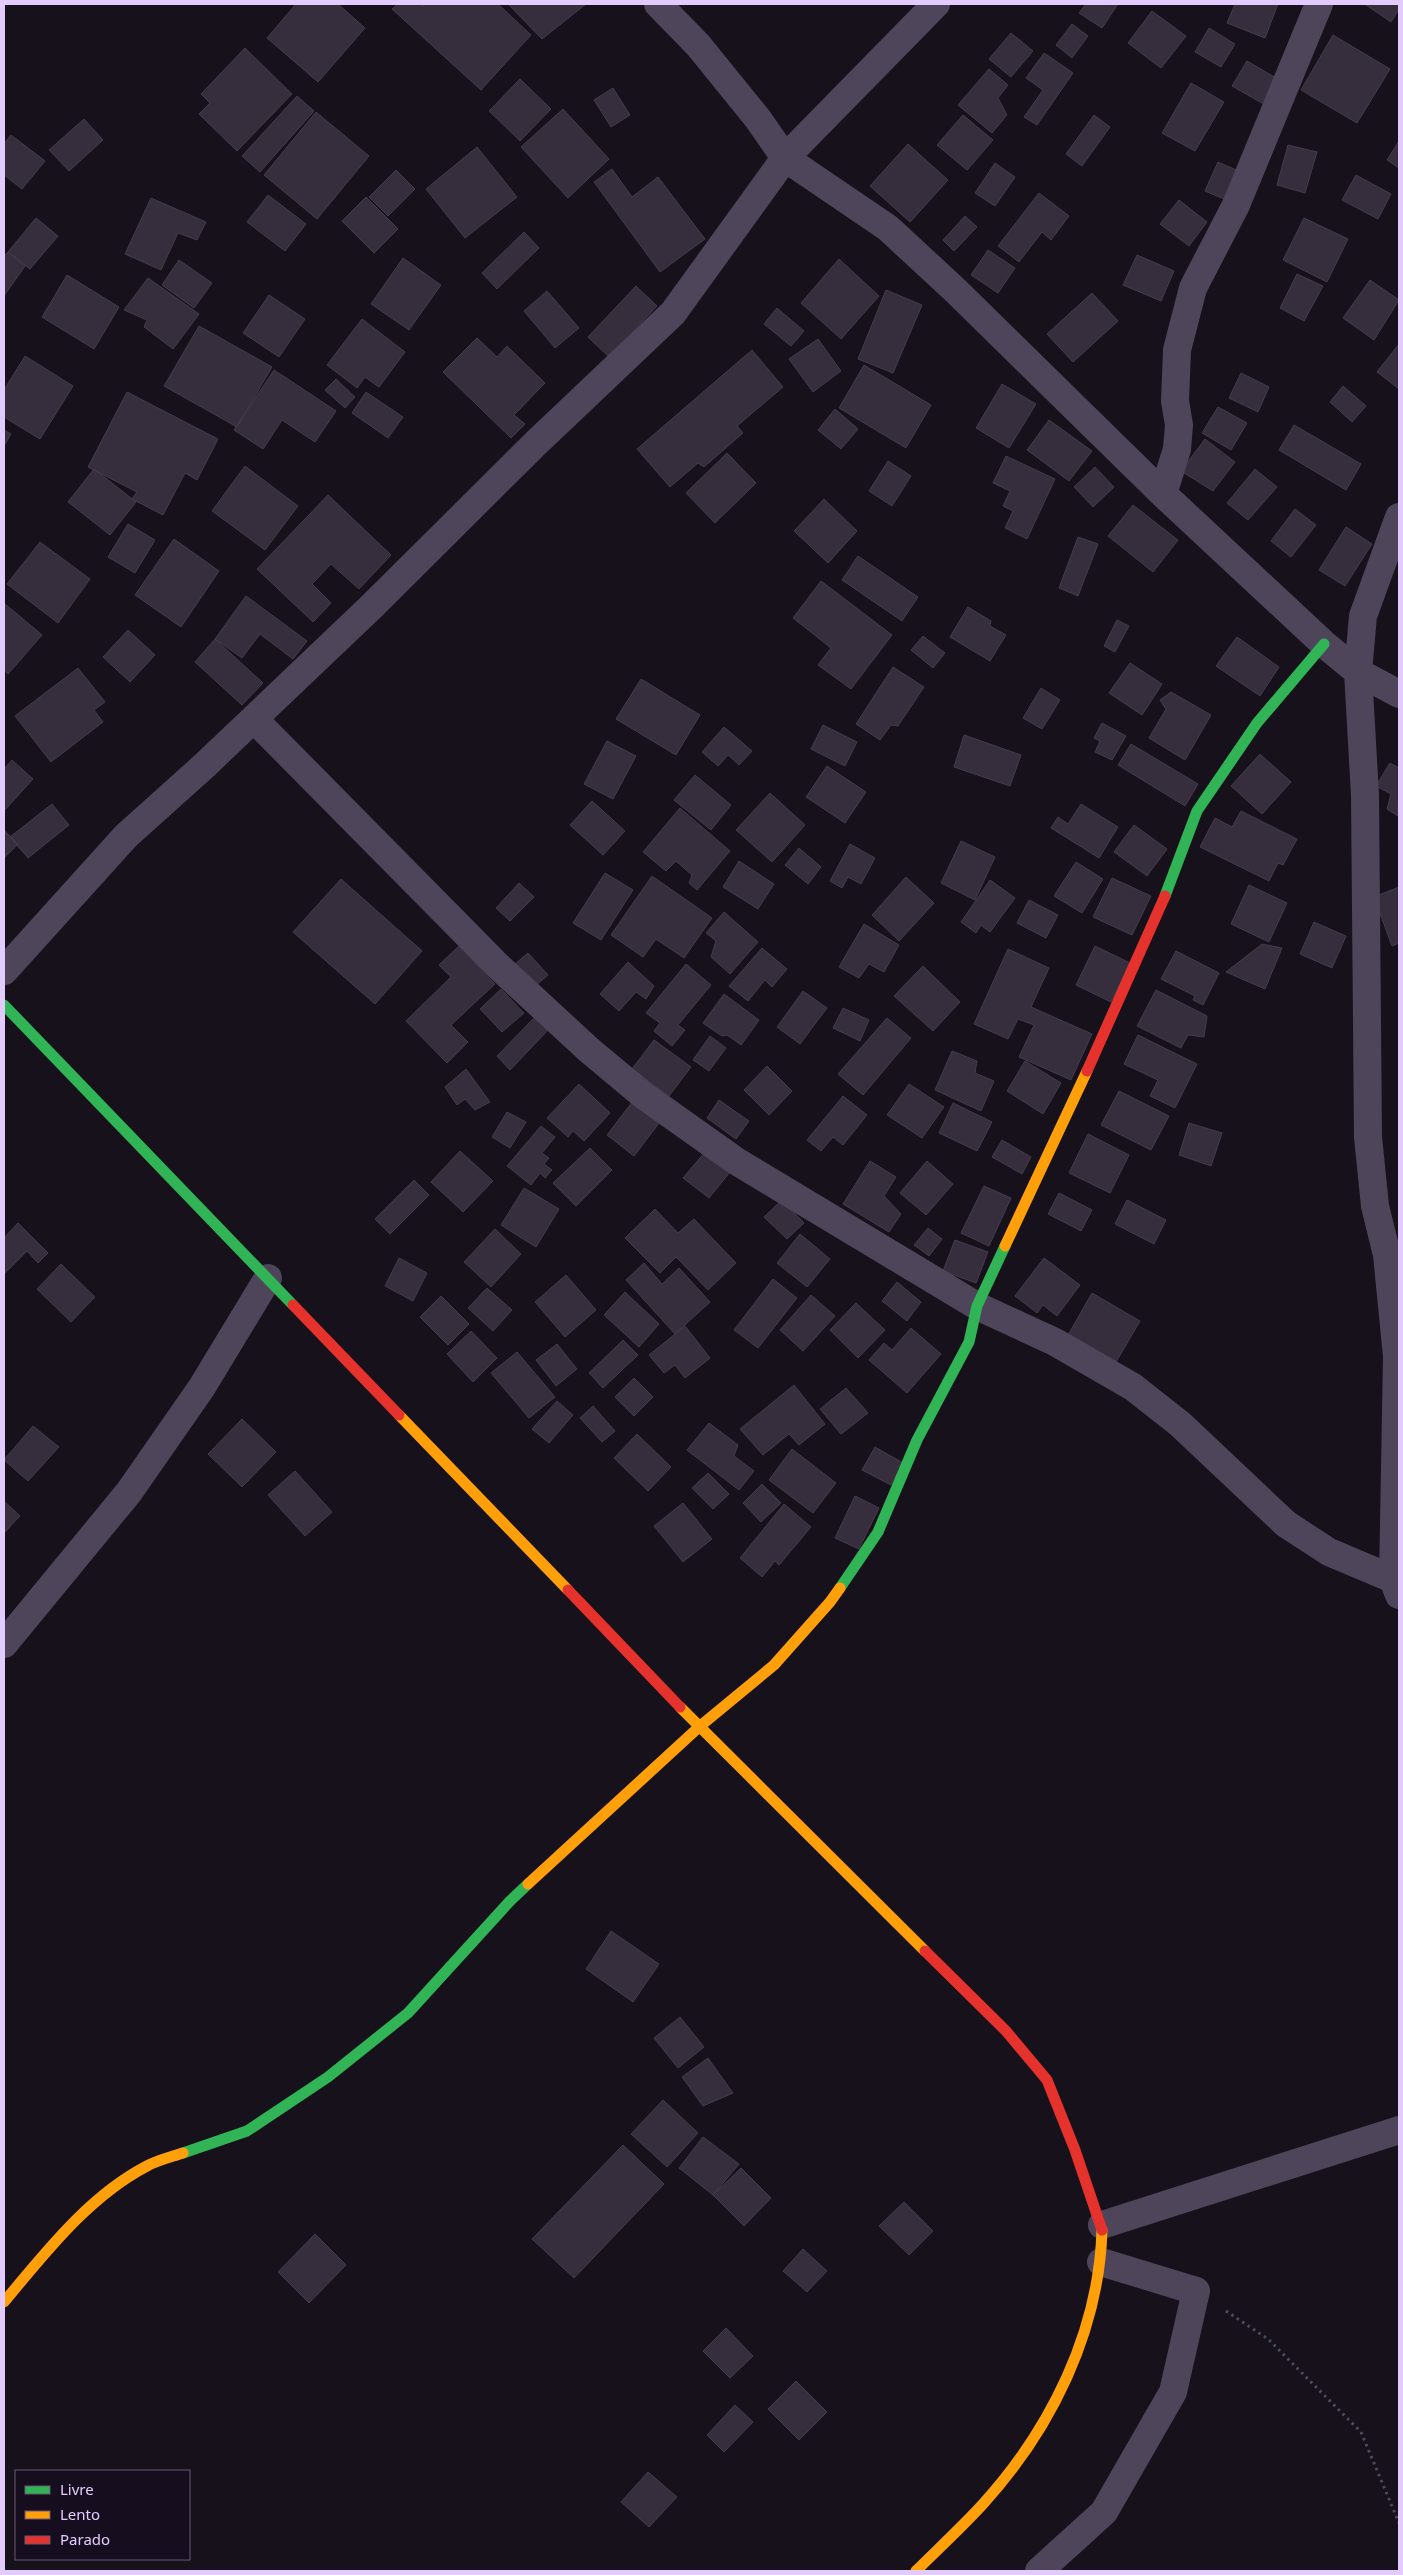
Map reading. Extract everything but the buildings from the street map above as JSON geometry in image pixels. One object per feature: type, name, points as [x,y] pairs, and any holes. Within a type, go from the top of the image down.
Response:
[{"type":"street","points":[[658,4],[698,45],[758,119],[785,158],[888,228],[955,290],[1163,494],[1324,644],[1358,672],[1399,694]]},
{"type":"street","points":[[4,971],[126,836],[254,719],[370,608],[536,442],[673,313],[785,158],[936,4]]},
{"type":"street","points":[[1163,494],[1178,449],[1179,425],[1175,401],[1177,350],[1192,288],[1236,205],[1319,4]]},
{"type":"street","points":[[254,719],[498,966],[589,1050],[643,1095],[736,1161],[977,1306],[1056,1342],[1133,1387],[1180,1424],[1286,1524],[1329,1552],[1396,1587],[1397,1356],[1386,1254],[1376,1206],[1368,1137],[1368,995],[1364,897],[1364,795],[1358,672],[1363,616],[1399,516]]},
{"type":"street","points":[[4,2302],[43,2255],[110,2189],[148,2165],[247,2131],[328,2077],[408,2013],[510,1901],[699,1727],[774,1665],[830,1602],[878,1532],[917,1440],[968,1342],[977,1306],[1106,1031],[1159,912],[1197,811],[1257,723],[1324,644]]},
{"type":"street","points":[[4,1005],[699,1727],[1006,2031],[1048,2080],[1102,2225],[1101,2262],[1079,2352],[1041,2428],[984,2503],[916,2571]]},
{"type":"street","points":[[4,1644],[129,1492],[202,1387],[268,1278]]},
{"type":"street","points":[[1102,2225],[1399,2130]]},
{"type":"street","points":[[1039,2571],[1104,2512],[1173,2392],[1196,2291],[1101,2262]]},
{"type":"path","points":[[1196,2291],[1268,2338],[1361,2432],[1399,2523]]},
{"type":"traffic: fast","points":[[1165,896],[1197,811],[1257,723],[1324,644]]},
{"type":"traffic: fast","points":[[4,1005],[293,1305]]},
{"type":"traffic: fast","points":[[840,1588],[878,1532],[917,1440],[969,1342],[977,1306],[1005,1246]]},
{"type":"traffic: fast","points":[[183,2153],[247,2131],[328,2077],[408,2013],[510,1901],[528,1884]]},
{"type":"traffic: slow","points":[[1005,1246],[1087,1071]]},
{"type":"traffic: slow","points":[[399,1415],[568,1590]]},
{"type":"traffic: slow","points":[[528,1884],[699,1727],[774,1665],[830,1602],[840,1588]]},
{"type":"traffic: slow","points":[[680,1707],[925,1951]]},
{"type":"traffic: slow","points":[[4,2302],[52,2245],[87,2209],[106,2193],[126,2178],[147,2166],[183,2153]]},
{"type":"traffic: slow","points":[[916,2571],[975,2513],[1008,2475],[1050,2411],[1067,2377],[1081,2342],[1092,2305],[1099,2268],[1102,2230]]},
{"type":"traffic: jam","points":[[1087,1071],[1165,896]]},
{"type":"traffic: jam","points":[[293,1305],[399,1415]]},
{"type":"traffic: jam","points":[[568,1590],[680,1707]]},
{"type":"traffic: jam","points":[[925,1951],[1006,2031],[1047,2080],[1075,2150],[1102,2230]]}]
